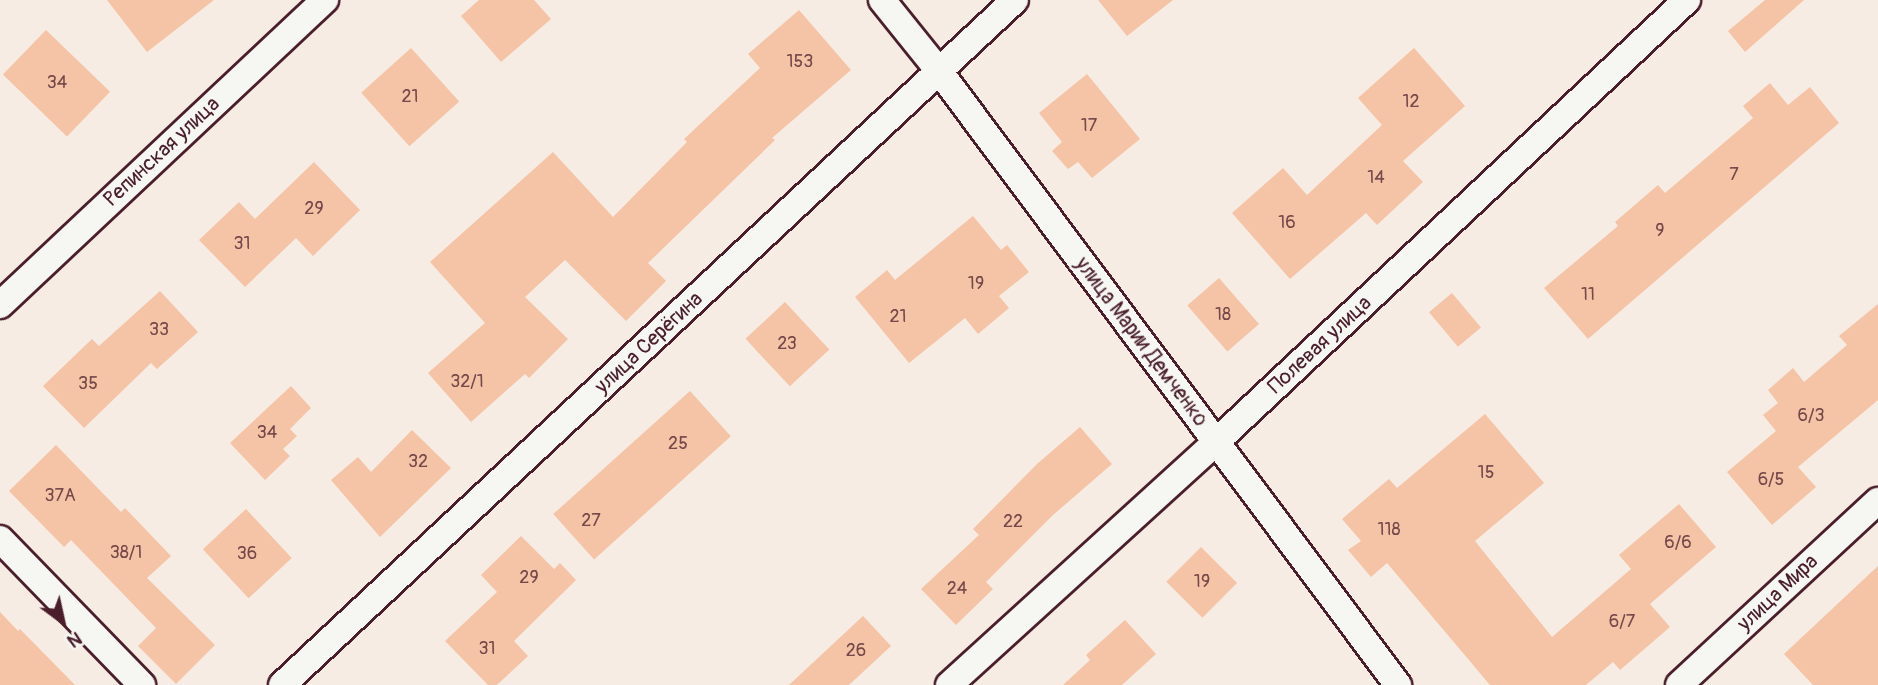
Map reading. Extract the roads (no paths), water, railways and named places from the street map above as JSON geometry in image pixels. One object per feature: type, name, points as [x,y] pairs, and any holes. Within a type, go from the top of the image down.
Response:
[{"type":"street","name":"Репинская улица","points":[[0,305],[325,0]]},
{"type":"street","name":"улица Марии Демченко","points":[[883,0],[1398,685]]},
{"type":"street","name":"улица Серёгина","points":[[282,685],[1015,0]]},
{"type":"street","name":"Полевая улица","points":[[949,685],[1216,442],[1687,0]]},
{"type":"street","name":"улица Мира","points":[[1679,685],[1878,501]]},
{"type":"street","points":[[0,539],[142,685]]}]
